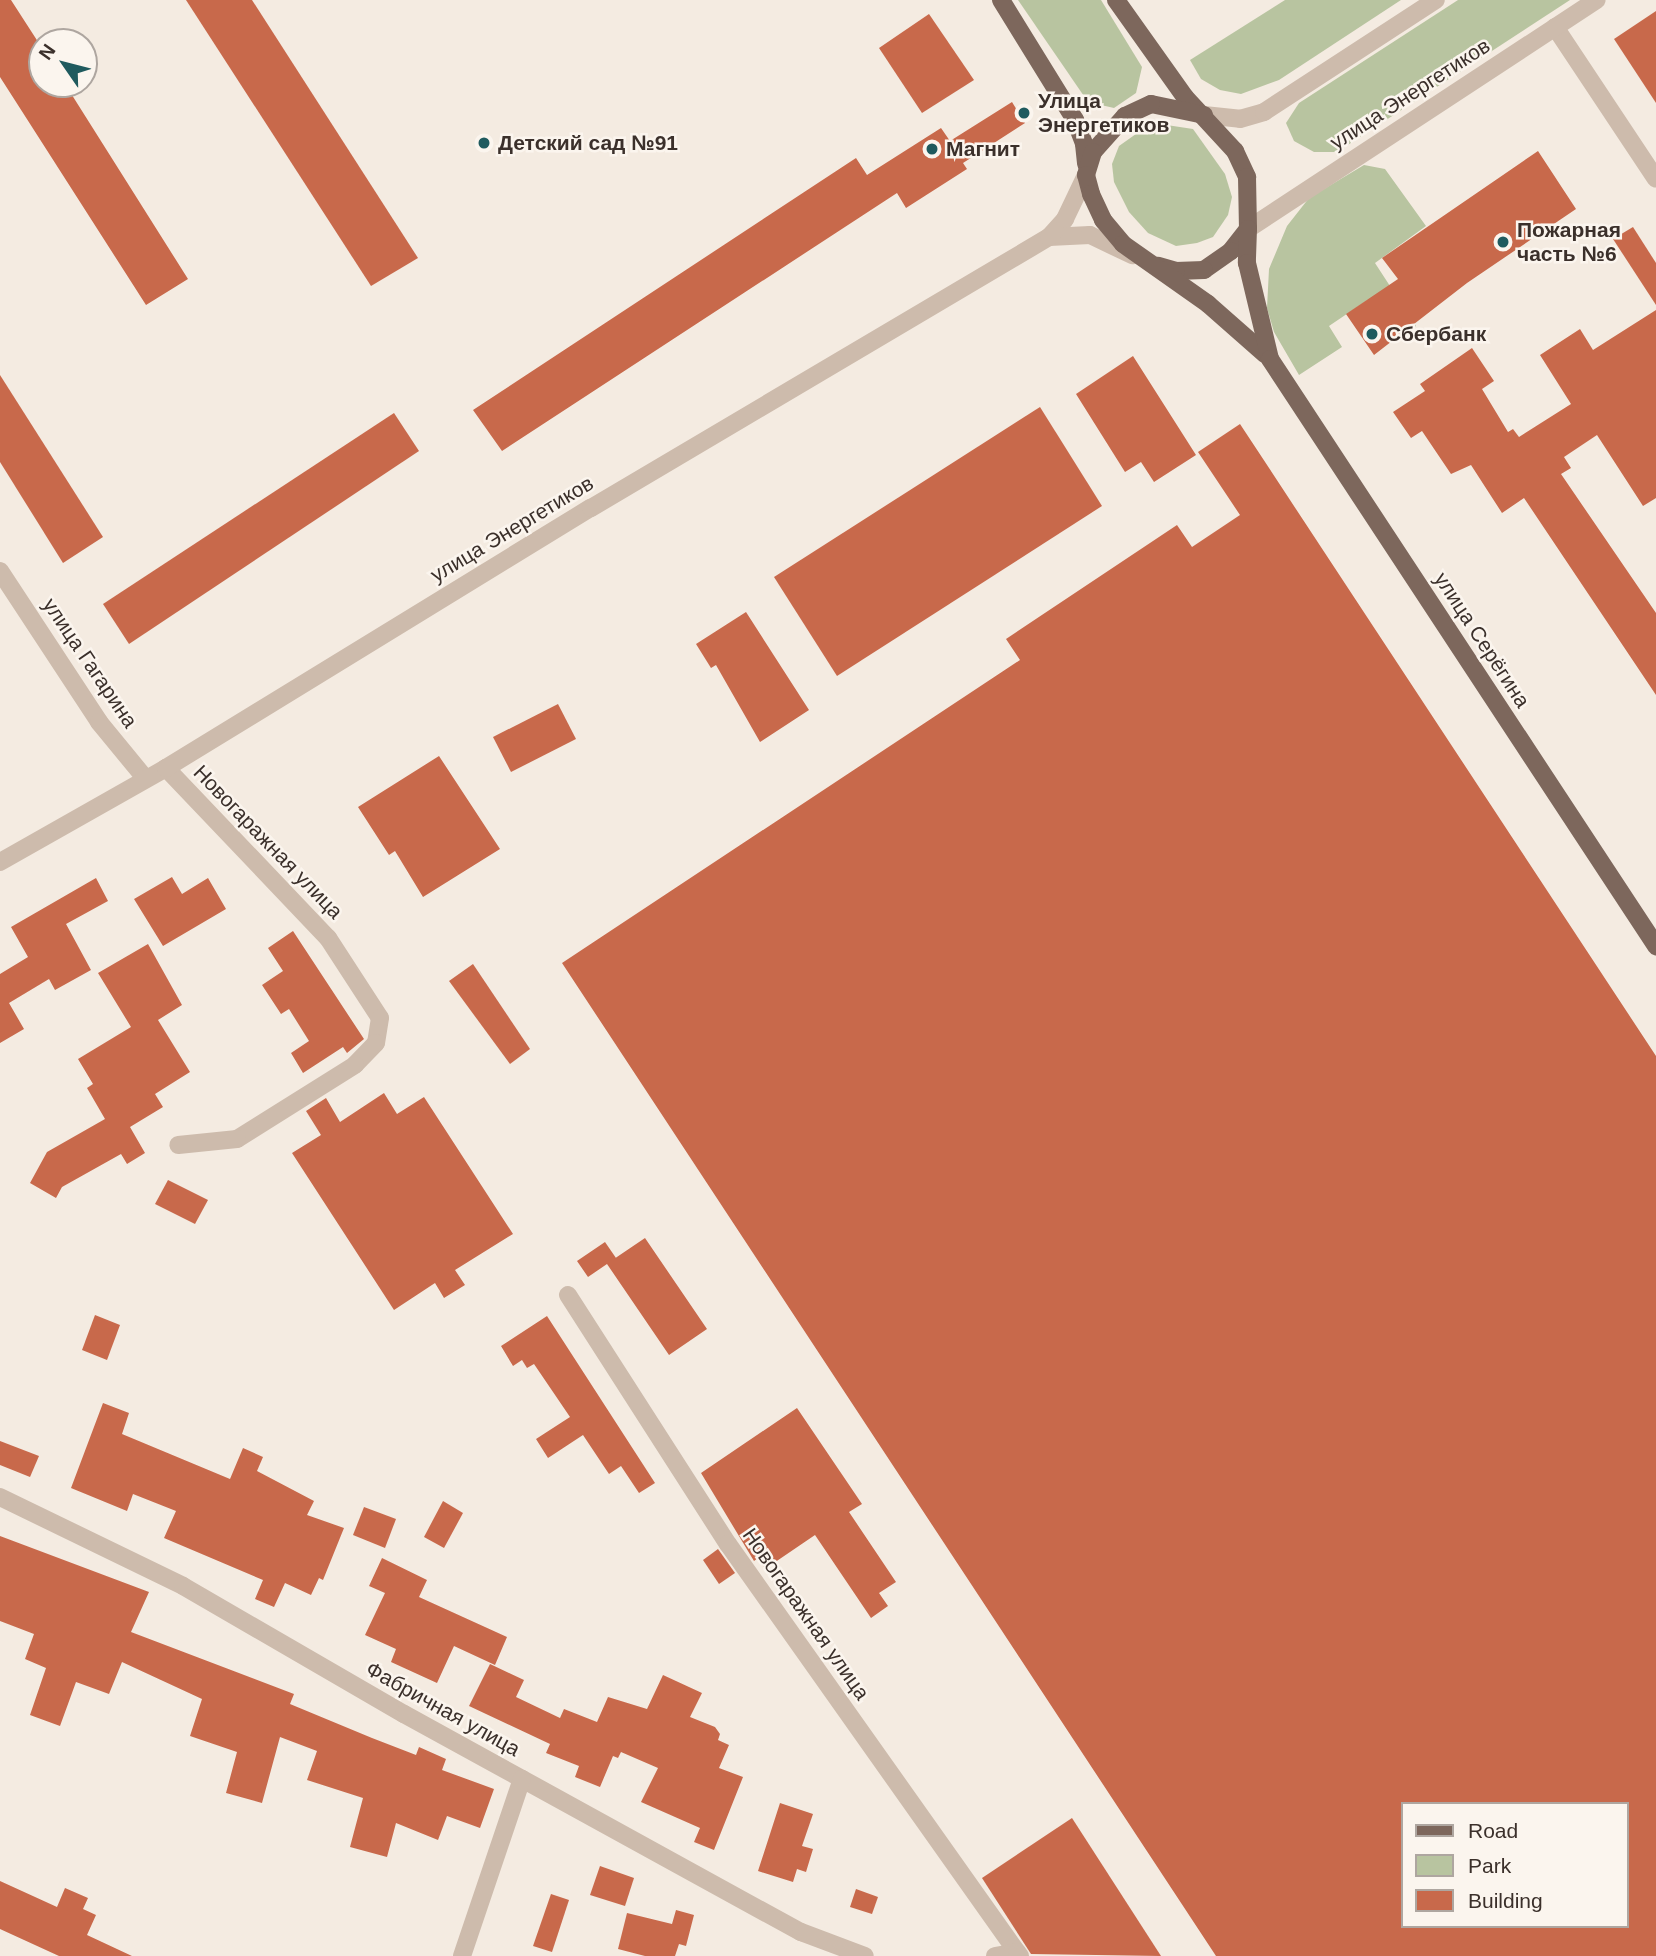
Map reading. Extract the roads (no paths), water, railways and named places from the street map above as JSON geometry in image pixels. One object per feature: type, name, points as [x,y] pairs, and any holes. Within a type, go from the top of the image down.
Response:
[{"type":"main road","points":[[1001,0],[1075,120],[1084,144],[1086,175],[1103,220],[1144,262],[1208,304],[1270,359]]},
{"type":"main road","points":[[1116,0],[1185,97],[1235,151],[1247,177],[1247,263],[1270,359]]},
{"type":"main road","points":[[1086,175],[1105,133],[1125,116],[1152,104],[1204,115]]},
{"type":"main road","points":[[1144,262],[1176,271],[1204,270],[1231,251],[1248,229]]},
{"type":"main road","name":"улица Серёгина","points":[[1270,359],[1656,946]]},
{"type":"street","points":[[1204,115],[1240,119],[1264,112],[1436,0]]},
{"type":"street","name":"улица Энергетиков","points":[[1248,229],[1597,0]]},
{"type":"street","points":[[1555,27],[1656,179]]},
{"type":"street","points":[[1049,237],[1065,219],[1086,175]]},
{"type":"street","points":[[1049,237],[1090,235],[1144,262]]},
{"type":"street","name":"улица Энергетиков","points":[[0,862],[166,768],[570,520],[1049,237]]},
{"type":"street","name":"улица Гагарина","points":[[0,571],[99,722],[145,778]]},
{"type":"street","name":"Новогаражная улица","points":[[166,768],[328,938],[380,1018],[376,1043],[343,1072],[237,1139],[178,1145]]},
{"type":"street","name":"Новогаражная улица","points":[[568,1295],[728,1544],[1019,1954]]},
{"type":"street","name":"Фабричная улица","points":[[0,1497],[183,1586],[522,1779],[801,1932],[865,1956]]},
{"type":"street","points":[[462,1956],[522,1779]]},
{"type":"street","points":[[995,1956],[1019,1954]]},
{"type":"place","name":"Улица Энергетиков","points":[[1024,113]]},
{"type":"place","name":"Детский сад №91","points":[[484,143]]},
{"type":"place","name":"Магнит","points":[[932,149]]},
{"type":"place","name":"Пожарная часть №6","points":[[1503,242]]},
{"type":"place","name":"Сбербанк","points":[[1372,334]]}]
